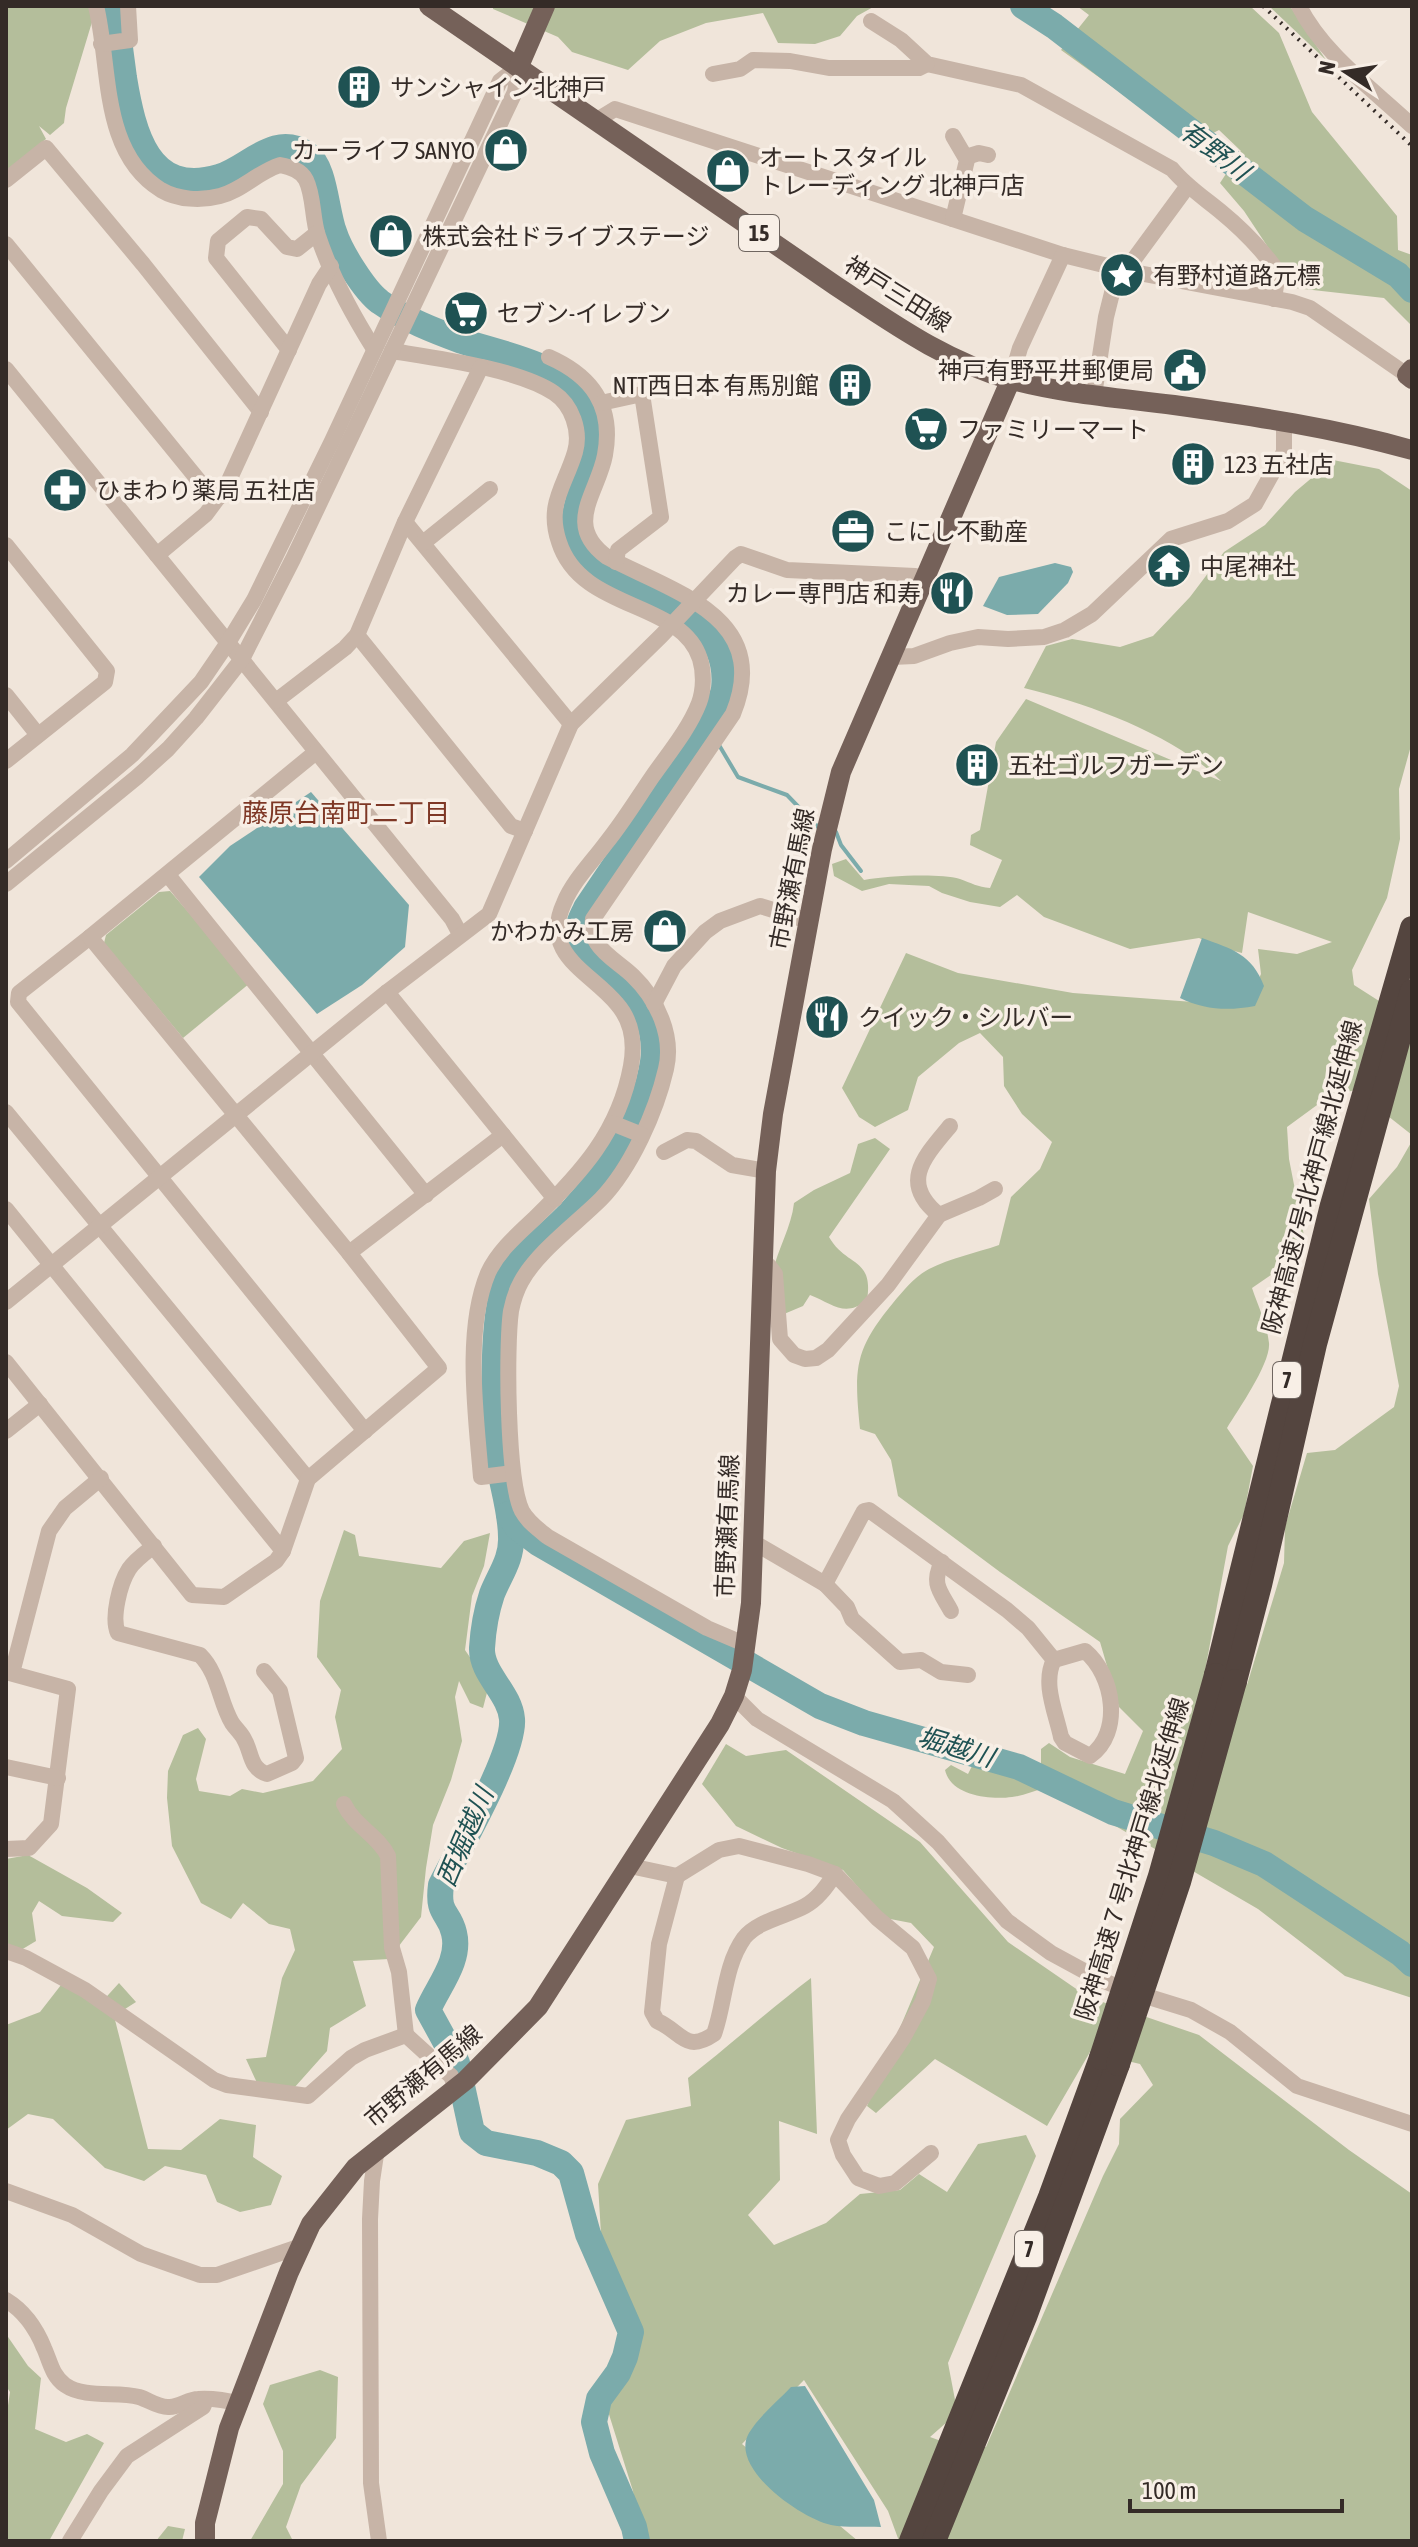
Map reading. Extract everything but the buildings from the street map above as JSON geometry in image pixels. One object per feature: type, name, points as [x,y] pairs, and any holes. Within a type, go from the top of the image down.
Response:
[{"type":"highway","name":"阪神高速7号北神戸線北延伸線","points":[[1225,1678],[1296,1344],[1388,1004],[1412,928]]},
{"type":"highway","name":"阪神高速7号北神戸線北延伸線","points":[[1225,1678],[1260,1585],[1315,1344],[1412,991]]},
{"type":"highway","name":"阪神高速７号北神戸線北延伸線","points":[[963,2441],[1050,2197],[1109,2061],[1160,1876],[1225,1678]]},
{"type":"highway","name":"7","points":[[935,2540],[963,2441]]},
{"type":"highway","name":"7","points":[[911,2541],[963,2441]]},
{"type":"main road","name":"神戸三田線","points":[[429,6],[897,327],[946,355],[1011,379],[1094,395],[1284,420],[1412,450]]},
{"type":"main road","points":[[519,66],[542,15]]},
{"type":"main road","name":"市野瀬有馬線","points":[[205,2541],[205,2523],[229,2428],[311,2224],[356,2167],[461,2084],[538,2007],[720,1724],[734,1696],[745,1657],[753,1542],[766,1171],[773,1114],[822,849],[841,772],[1011,379]]},
{"type":"street","points":[[96,6],[123,146],[141,176],[166,193],[196,199],[224,195],[268,169],[280,165],[289,167],[306,180],[317,233],[359,326],[374,349]]},
{"type":"street","points":[[103,44],[130,40],[128,6]]},
{"type":"street","points":[[1299,6],[1313,28],[1343,61],[1412,126]]},
{"type":"street","points":[[871,21],[901,40],[927,64],[1021,85],[1172,169],[1187,187],[1252,239],[1268,258],[1278,272],[1274,299]]},
{"type":"street","points":[[713,74],[740,69],[753,60],[790,61],[829,68],[919,68],[927,64]]},
{"type":"street","points":[[6,861],[132,755],[201,682],[229,641],[254,600],[500,81],[519,66]]},
{"type":"street","points":[[6,884],[168,749],[242,659],[293,559],[515,92],[519,66]]},
{"type":"street","points":[[597,120],[615,109],[1063,255],[1310,308],[1410,374]]},
{"type":"street","points":[[953,136],[967,160],[953,219]]},
{"type":"street","points":[[6,180],[46,148],[261,412]]},
{"type":"street","points":[[966,157],[979,153],[988,155]]},
{"type":"street","points":[[1094,395],[1106,317],[1123,270],[1187,187]]},
{"type":"street","points":[[289,350],[216,258],[218,241],[247,217],[261,219],[287,247],[297,249],[317,233]]},
{"type":"street","points":[[6,244],[208,492],[221,496]]},
{"type":"street","points":[[1011,379],[1020,348],[1063,255]]},
{"type":"street","points":[[157,555],[206,514],[221,496],[319,284],[331,266]]},
{"type":"street","points":[[392,351],[481,367],[554,393],[570,409],[576,426],[577,449],[555,503],[554,522],[567,563],[579,577],[599,591],[672,622],[699,657],[703,679],[700,702],[678,740],[619,827],[571,890],[559,915],[566,956],[617,1003],[628,1021],[633,1044],[631,1068],[614,1124],[595,1154],[505,1248],[489,1271],[477,1309],[475,1367],[481,1477],[511,1473]]},
{"type":"street","points":[[549,357],[578,372],[589,382],[601,403],[605,421],[605,455],[585,510],[588,535],[598,550],[616,562],[719,618],[733,640],[742,665],[743,686],[740,698],[721,732],[596,912],[592,927],[598,946],[634,977],[654,1004],[666,1032],[667,1066],[640,1134],[604,1196],[531,1267],[516,1293],[510,1335],[511,1473],[522,1510],[532,1524],[548,1537],[707,1628],[745,1657]]},
{"type":"street","points":[[276,701],[345,648],[357,635],[405,522],[481,367]]},
{"type":"street","points":[[6,369],[229,641],[452,919],[460,934]]},
{"type":"street","points":[[601,403],[642,394],[661,517],[618,550],[616,562]]},
{"type":"street","points":[[892,657],[914,656],[978,637],[1044,637],[1065,630],[1092,614],[1171,539],[1228,521],[1255,504],[1284,452],[1284,420]]},
{"type":"street","points":[[423,543],[490,489]]},
{"type":"street","points":[[405,522],[571,724]]},
{"type":"street","points":[[6,545],[107,671],[105,682],[6,761]]},
{"type":"street","points":[[6,1302],[387,992],[489,914],[571,724],[741,554],[787,570],[926,579]]},
{"type":"street","points":[[357,635],[511,826],[525,831]]},
{"type":"street","points":[[6,695],[38,735]]},
{"type":"street","points":[[316,752],[19,993],[18,1002],[365,1431]]},
{"type":"street","points":[[168,875],[426,1195]]},
{"type":"street","points":[[654,1004],[674,966],[705,932],[720,921],[760,906],[809,921]]},
{"type":"street","points":[[6,1362],[192,1595],[224,1597],[276,1561],[283,1551],[308,1479],[439,1368],[349,1253],[90,937]]},
{"type":"street","points":[[387,992],[555,1199]]},
{"type":"street","points":[[6,1112],[308,1479]]},
{"type":"street","points":[[614,1124],[640,1134]]},
{"type":"street","points":[[939,1215],[924,1203],[918,1189],[918,1176],[921,1163],[950,1126]]},
{"type":"street","points":[[349,1253],[503,1135]]},
{"type":"street","points":[[664,1152],[687,1140],[696,1141],[732,1165],[766,1171]]},
{"type":"street","points":[[762,1267],[769,1266],[775,1274],[780,1339],[794,1355],[805,1359],[816,1358],[839,1339],[888,1285],[939,1215],[995,1189]]},
{"type":"street","points":[[6,1209],[283,1551]]},
{"type":"street","points":[[6,1431],[40,1404]]},
{"type":"street","points":[[6,1849],[29,1848],[51,1824],[68,1689],[9,1672],[49,1531],[65,1508],[101,1478]]},
{"type":"street","points":[[825,1584],[864,1511],[869,1510],[1007,1610],[1028,1628],[1054,1660]]},
{"type":"street","points":[[753,1542],[825,1584],[847,1607],[852,1619],[900,1662],[921,1660],[941,1672],[968,1675]]},
{"type":"street","points":[[154,1546],[132,1565],[125,1576],[114,1625],[118,1633],[200,1655],[217,1681],[232,1723],[245,1740],[253,1763],[258,1771],[267,1774],[292,1763],[296,1758],[280,1691],[264,1671]]},
{"type":"street","points":[[942,1562],[935,1582],[951,1611]]},
{"type":"street","points":[[1085,1651],[1096,1661],[1107,1688],[1113,1709],[1102,1748],[1090,1756],[1076,1751],[1061,1737],[1048,1681],[1054,1660],[1085,1651]]},
{"type":"street","points":[[734,1696],[757,1719],[893,1801],[938,1842],[1007,1921],[1051,1953],[1110,1984],[1191,2010],[1230,2032],[1297,2086],[1412,2124]]},
{"type":"street","points":[[6,1767],[58,1778]]},
{"type":"street","points":[[344,1804],[361,1828],[382,1844],[388,1856],[392,1948],[399,1972],[406,2035],[461,2084]]},
{"type":"street","points":[[835,1874],[821,1894],[807,1905],[754,1930],[744,1938],[723,1985],[714,2034],[704,2041],[690,2043],[657,2021],[652,2012],[659,1944],[677,1876],[719,1850],[739,1846],[835,1874],[877,1918],[913,1948],[929,1979],[923,2001],[903,2038],[848,2119],[838,2140],[843,2155],[858,2178],[879,2186],[895,2183],[931,2153]]},
{"type":"street","points":[[630,1866],[677,1876]]},
{"type":"street","points":[[6,1951],[26,1958],[85,1990],[214,2080],[227,2085],[308,2096],[351,2058],[406,2035]]},
{"type":"street","points":[[377,2148],[371,2205],[371,2483],[379,2541]]},
{"type":"street","points":[[6,2191],[72,2215],[141,2254],[200,2275],[217,2275],[301,2246]]},
{"type":"street","points":[[333,2193],[349,2191],[371,2205]]},
{"type":"street","points":[[6,2300],[29,2321],[44,2346],[54,2372],[66,2385],[78,2391],[138,2396],[172,2408],[196,2398],[217,2398],[240,2404]]},
{"type":"street","points":[[70,2541],[127,2456],[203,2407],[206,2400]]},
{"type":"green space","points":[[6,6],[91,6],[92,22],[64,123],[50,135],[39,126],[46,139],[6,172]]},
{"type":"green space","points":[[493,6],[875,6],[857,16],[840,36],[815,44],[778,43],[763,13],[706,23],[660,41],[628,70],[572,52],[558,37],[493,9]]},
{"type":"green space","points":[[1077,6],[1250,6],[1279,33],[1312,112],[1397,216],[1398,250],[1412,255],[1412,326],[1384,298],[1295,288],[1244,211],[1220,183],[1241,151],[1219,130],[1192,144],[1061,50],[1089,15]]},
{"type":"green space","points":[[1269,6],[1290,6],[1326,60]]},
{"type":"green space","points":[[1333,460],[1379,469],[1412,491],[1412,742],[1399,789],[1400,839],[1387,898],[1352,970],[1354,985],[1412,1022],[1412,1135],[1355,1090],[1328,1097],[1287,1127],[1289,1159],[1305,1241],[1281,1268],[1252,1288],[1266,1329],[1268,1352],[1253,1386],[1227,1428],[1253,1466],[1244,1514],[1228,1546],[1205,1671],[1247,1685],[1284,1563],[1285,1527],[1307,1453],[1335,1450],[1394,1407],[1399,1386],[1378,1274],[1369,1199],[1397,1167],[1412,1141],[1412,1998],[1345,1976],[1258,1909],[1088,1810],[1044,1788],[1016,1796],[993,1798],[972,1794],[955,1786],[945,1770],[951,1765],[968,1774],[975,1760],[1041,1769],[1041,1749],[1049,1743],[1070,1757],[1125,1774],[1143,1731],[1119,1707],[1100,1642],[898,1496],[891,1460],[875,1434],[860,1429],[857,1391],[864,1348],[880,1319],[914,1280],[929,1269],[999,1245],[1011,1197],[1040,1169],[1052,1142],[1022,1114],[1004,1086],[1003,1057],[980,1033],[959,1043],[918,1077],[908,1110],[875,1127],[859,1117],[842,1088],[906,953],[958,973],[1073,993],[1247,1006],[1261,974],[1258,949],[1297,954],[1332,942],[1248,912],[1242,953],[1199,938],[1130,949],[1044,917],[1017,895],[1000,907],[970,902],[929,886],[889,884],[862,891],[834,876],[832,864],[846,859],[864,880],[939,876],[990,888],[1002,860],[970,845],[971,835],[980,830],[996,742],[1026,699],[1221,781],[1201,764],[1155,735],[1102,712],[1024,688],[1046,646],[1072,639],[1120,647],[1153,636],[1190,597],[1224,552],[1265,525],[1295,492]]},
{"type":"green space","points":[[170,891],[250,983],[183,1038],[104,943],[106,935],[159,892]]},
{"type":"green space","points":[[875,1138],[890,1149],[829,1237],[836,1247],[863,1269],[868,1286],[867,1300],[845,1309],[810,1295],[803,1306],[784,1314],[771,1284],[794,1203],[850,1173],[858,1144]]},
{"type":"green space","points":[[344,1530],[355,1535],[359,1556],[441,1568],[464,1541],[490,1533],[484,1566],[472,1596],[465,1650],[489,1685],[483,1708],[470,1703],[459,1681],[455,1697],[462,1741],[433,1825],[421,1917],[389,1959],[353,1961],[366,2006],[330,2028],[327,2051],[294,2088],[258,2085],[246,2059],[266,2057],[282,1978],[295,1950],[290,1929],[269,1924],[243,1903],[231,1919],[201,1903],[172,1846],[167,1798],[168,1771],[183,1735],[198,1728],[206,1739],[196,1779],[199,1791],[230,1796],[242,1789],[263,1793],[313,1781],[342,1749],[335,1717],[341,1690],[317,1657],[320,1601]]},
{"type":"green space","points":[[726,1744],[746,1756],[786,1750],[920,1842],[1008,1942],[1088,1997],[1199,2035],[1349,2150],[1412,2194],[1412,2541],[899,2541],[888,2511],[804,2380],[742,2444],[858,2541],[648,2541],[636,2516],[633,2491],[607,2408],[640,2324],[602,2251],[598,2184],[626,2120],[691,2106],[688,2078],[811,1978],[817,2134],[779,2121],[780,2180],[748,2215],[774,2245],[826,2223],[860,2194],[900,2190],[919,2174],[947,2192],[978,2144],[1026,2135],[1036,2156],[948,2363],[956,2405],[947,2422],[930,2437],[944,2442],[986,2447],[1119,2144],[1120,2119],[1153,2085],[1140,2064],[1090,2052],[1047,2126],[935,2059],[876,2113],[867,2106],[934,1947],[911,1923],[885,1918],[843,1870],[782,1848],[736,1826],[702,1784]]},
{"type":"green space","points":[[28,1855],[87,1888],[122,1913],[113,1922],[62,1916],[39,1901],[32,1913],[36,1941],[6,1959],[6,1859]]},
{"type":"green space","points":[[119,1983],[136,2002],[114,2016],[148,2149],[181,2150],[220,2119],[256,2125],[253,2157],[282,2176],[271,2205],[240,2212],[217,2202],[206,2175],[165,2166],[144,2181],[105,2168],[53,2119],[28,2114],[6,2130],[6,2025],[40,2012],[61,1985],[99,2005]]},
{"type":"green space","points":[[6,2334],[28,2366],[41,2378],[35,2429],[66,2442],[87,2434],[104,2443],[49,2541],[6,2541],[6,2419],[10,2392],[6,2386]]},
{"type":"green space","points":[[320,2370],[338,2377],[336,2438],[301,2485],[286,2527],[293,2541],[250,2541],[283,2484],[283,2451],[263,2404],[270,2385]]},
{"type":"green space","points":[[168,2526],[185,2529],[182,2541],[156,2541]]},
{"type":"water","points":[[1055,563],[1071,567],[1073,572],[1068,583],[1038,614],[1007,615],[983,606],[999,577]]},
{"type":"water","points":[[311,792],[409,905],[405,947],[362,985],[317,1014],[199,877],[230,846]]},
{"type":"water","points":[[1202,938],[1240,954],[1253,967],[1264,986],[1255,1006],[1217,1008],[1180,998]]},
{"type":"water","points":[[805,2386],[874,2500],[881,2527],[837,2526],[818,2521],[771,2490],[749,2461],[745,2447],[753,2427],[791,2387]]},
{"type":"waterway","name":"西堀越川","points":[[116,6],[124,78],[133,119],[148,156],[160,169],[175,178],[195,181],[230,173],[273,149],[295,148],[307,154],[318,168],[331,223],[341,249],[360,280],[380,302],[441,333],[543,367],[571,384],[585,403],[592,434],[590,461],[575,516],[577,543],[585,557],[598,569],[694,620],[708,633],[724,667],[724,689],[711,723],[586,908],[579,925],[584,948],[633,995],[644,1010],[652,1032],[653,1062],[642,1103],[611,1162],[570,1213],[515,1267],[499,1306],[494,1374],[495,1422],[498,1460],[510,1518],[511,1545],[490,1600],[482,1648],[486,1666],[510,1710],[511,1734],[495,1777],[441,1885],[442,1908],[454,1933],[454,1953],[428,2010],[457,2063],[472,2132],[486,2143],[537,2153],[561,2163],[571,2173],[588,2234],[631,2332],[618,2373],[599,2399],[594,2422],[602,2453],[637,2541]]},
{"type":"waterway","name":"有野川","points":[[1023,6],[1054,26],[1305,219],[1398,275],[1412,290]]},
{"type":"waterway","points":[[711,723],[713,732]]},
{"type":"waterway","points":[[719,745],[738,777],[787,795],[819,828]]},
{"type":"waterway","points":[[836,832],[841,845],[861,871]]},
{"type":"waterway","name":"堀越川","points":[[509,1514],[517,1527],[538,1543],[820,1706],[864,1723],[1019,1767],[1113,1812],[1214,1843],[1264,1864],[1412,1964]]},
{"type":"railway","points":[[1263,6],[1412,146]]},
{"type":"place","name":"サンシャイン北神戸","points":[[359,87]]},
{"type":"place","name":"カーライフ SANYO","points":[[506,150]]},
{"type":"place","name":"オートスタイル トレーディング 北神戸店","points":[[728,171]]},
{"type":"place","name":"株式会社ドライブステージ","points":[[391,236]]},
{"type":"place","name":"有野村道路元標","points":[[1122,275]]},
{"type":"place","name":"セブン-イレブン","points":[[466,313]]},
{"type":"place","name":"神戸有野平井郵便局","points":[[1185,370]]},
{"type":"place","name":"NTT西日本 有馬別館","points":[[850,385]]},
{"type":"place","name":"ファミリーマート","points":[[926,429]]},
{"type":"place","name":"123 五社店","points":[[1193,464]]},
{"type":"place","name":"ひまわり薬局 五社店","points":[[65,490]]},
{"type":"place","name":"こにし不動産","points":[[853,531]]},
{"type":"place","name":"中尾神社","points":[[1169,566]]},
{"type":"place","name":"カレー専門店 和寿","points":[[952,593]]},
{"type":"place","name":"五社ゴルフガーデン","points":[[977,765]]},
{"type":"place","name":"かわかみ工房","points":[[665,931]]},
{"type":"place","name":"クイック・シルバー","points":[[827,1017]]},
{"type":"district","name":"藤原台南町二丁目","points":[[346,813]]}]
